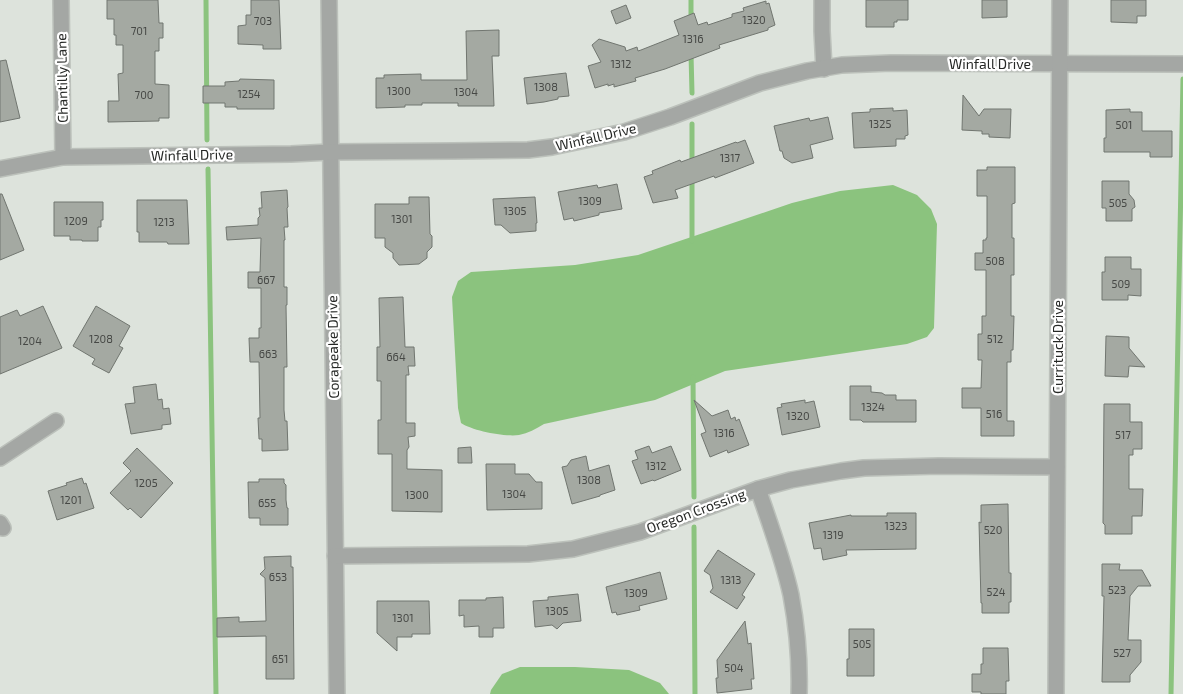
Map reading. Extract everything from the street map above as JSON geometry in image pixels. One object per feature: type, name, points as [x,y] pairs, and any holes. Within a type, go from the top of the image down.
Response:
[{"type":"street","name":"Chantilly Lane","points":[[61,0],[63,157]]},
{"type":"street","name":"Corapeake Drive","points":[[329,0],[337,694]]},
{"type":"street","points":[[822,0],[824,69]]},
{"type":"street","name":"Currituck Drive","points":[[1056,694],[1060,0]]},
{"type":"street","name":"Winfall Drive","points":[[0,169],[63,157],[528,150],[624,132],[760,83],[807,71],[842,65],[891,63],[1183,64]]},
{"type":"street","points":[[0,458],[56,421]]},
{"type":"street","name":"Oregon Crossing","points":[[335,556],[528,554],[573,549],[640,532],[758,489],[791,480],[864,468],[938,466],[1057,467]]},
{"type":"street","points":[[758,489],[791,595],[797,640],[800,694]]},
{"type":"shaded area","points":[[893,185],[917,195],[931,209],[937,224],[934,328],[927,337],[907,344],[725,371],[655,400],[544,424],[532,431],[519,435],[489,433],[473,429],[461,423],[458,408],[452,297],[458,281],[471,272],[575,265],[638,255],[792,203],[840,191]]},
{"type":"shaded area","points":[[520,667],[575,667],[629,670],[660,683],[669,694],[490,694],[502,674]]},
{"type":"building","points":[[107,0],[158,0],[159,23],[163,23],[163,38],[159,38],[159,51],[155,51],[155,84],[169,85],[169,118],[159,118],[159,121],[108,122],[108,101],[119,101],[118,74],[123,73],[123,45],[116,45],[114,19],[107,19]]},
{"type":"building","points":[[251,0],[279,0],[281,49],[263,49],[263,45],[238,44],[238,26],[246,25],[246,15],[251,15]]},
{"type":"building","points":[[866,0],[908,0],[908,20],[897,20],[897,22],[894,22],[894,27],[866,27]]},
{"type":"building","points":[[982,0],[1007,0],[1007,17],[982,18]]},
{"type":"building","points":[[1111,0],[1146,0],[1146,16],[1137,16],[1137,23],[1111,22]]},
{"type":"building","points":[[766,1],[766,4],[769,3],[775,25],[768,28],[768,30],[719,45],[720,48],[635,78],[636,81],[614,87],[614,84],[608,86],[608,84],[595,88],[588,66],[601,62],[592,45],[599,39],[625,47],[626,51],[637,47],[638,51],[679,35],[674,21],[694,13],[698,25],[707,22],[708,25],[732,17],[732,14],[744,11],[743,8]]},
{"type":"building","points":[[626,5],[631,18],[616,24],[611,11]]},
{"type":"building","points":[[499,30],[499,56],[492,56],[494,106],[422,103],[422,105],[405,105],[405,107],[376,108],[376,78],[384,78],[384,75],[421,74],[421,80],[467,80],[466,31]]},
{"type":"building","points":[[6,60],[20,118],[0,122],[0,61]]},
{"type":"building","points":[[566,73],[569,96],[527,104],[524,78]]},
{"type":"building","points":[[240,79],[274,80],[274,109],[237,109],[237,107],[225,107],[225,103],[203,103],[203,86],[225,86],[225,82],[239,81]]},
{"type":"building","points":[[963,95],[979,116],[984,109],[1011,109],[1010,138],[989,137],[989,134],[982,134],[982,131],[962,130]]},
{"type":"building","points":[[893,108],[893,111],[907,110],[908,135],[905,136],[905,139],[896,139],[896,146],[854,148],[852,113],[870,112],[870,109]]},
{"type":"building","points":[[1130,109],[1130,112],[1142,112],[1142,131],[1172,131],[1172,157],[1150,157],[1150,152],[1104,152],[1106,110]]},
{"type":"building","points":[[828,117],[833,139],[810,145],[813,158],[792,163],[784,158],[782,151],[780,151],[774,126],[809,118],[810,121]]},
{"type":"building","points":[[745,140],[754,163],[715,178],[714,176],[675,190],[678,198],[653,203],[644,177],[653,174],[652,171],[680,160],[681,162]]},
{"type":"building","points":[[987,167],[1015,167],[1015,203],[1012,204],[1014,275],[1011,275],[1011,316],[1014,316],[1013,350],[1011,350],[1011,362],[1007,362],[1007,421],[1014,421],[1014,436],[981,436],[981,408],[962,408],[962,388],[981,388],[982,360],[978,360],[978,334],[982,334],[982,316],[986,316],[986,270],[975,270],[975,253],[983,253],[983,240],[987,238],[987,196],[977,196],[977,170],[987,170]]},
{"type":"building","points":[[1102,181],[1129,181],[1129,194],[1134,200],[1135,207],[1132,209],[1132,221],[1106,221],[1106,208],[1102,208]]},
{"type":"building","points":[[617,184],[622,209],[599,213],[599,215],[574,221],[573,218],[564,220],[558,192],[597,185],[598,188]]},
{"type":"building","points":[[287,190],[288,227],[284,227],[284,287],[287,287],[287,367],[284,367],[284,410],[285,421],[287,421],[288,450],[262,451],[262,439],[259,439],[258,418],[260,418],[259,362],[250,362],[249,338],[259,338],[259,328],[261,328],[261,288],[248,288],[248,272],[260,272],[261,238],[227,240],[226,227],[258,225],[259,208],[262,208],[261,192]]},
{"type":"building","points":[[0,194],[2,194],[24,250],[0,260]]},
{"type":"building","points":[[409,197],[429,197],[432,247],[427,252],[427,258],[419,264],[399,265],[393,258],[393,253],[385,247],[385,238],[375,238],[375,204],[409,204]]},
{"type":"building","points":[[535,197],[536,231],[510,233],[501,225],[495,225],[493,199]]},
{"type":"building","points":[[137,200],[187,200],[189,244],[139,242],[139,232],[137,232]]},
{"type":"building","points":[[54,202],[103,202],[103,220],[101,220],[101,227],[98,227],[98,241],[70,240],[70,236],[54,236]]},
{"type":"building","points":[[1105,257],[1131,257],[1131,269],[1141,269],[1141,296],[1128,295],[1128,300],[1102,300],[1102,272],[1105,272]]},
{"type":"building","points":[[403,297],[405,347],[414,347],[415,366],[408,366],[409,375],[406,375],[406,423],[415,423],[415,436],[408,437],[407,469],[442,470],[442,512],[392,511],[392,454],[378,454],[378,420],[381,420],[381,381],[377,381],[377,347],[380,347],[379,298]]},
{"type":"building","points":[[43,306],[62,348],[0,374],[0,317],[17,310],[20,316]]},
{"type":"building","points":[[96,306],[130,326],[119,346],[123,348],[109,373],[92,364],[95,359],[73,346]]},
{"type":"building","points":[[1106,336],[1129,337],[1129,348],[1145,367],[1129,366],[1128,377],[1105,376]]},
{"type":"building","points":[[156,384],[158,400],[162,399],[163,409],[169,408],[171,424],[162,425],[162,429],[131,434],[125,404],[135,403],[133,387]]},
{"type":"building","points":[[850,386],[871,386],[871,392],[896,395],[896,400],[916,400],[916,422],[863,422],[861,420],[850,420]]},
{"type":"building","points":[[694,400],[712,416],[728,410],[731,419],[735,417],[736,421],[739,419],[749,445],[728,453],[727,450],[710,457],[701,434],[706,432]]},
{"type":"building","points":[[805,400],[805,403],[814,401],[820,427],[782,435],[777,408],[782,407],[781,404]]},
{"type":"building","points":[[1104,404],[1130,404],[1130,422],[1142,422],[1142,449],[1133,449],[1133,455],[1129,455],[1129,489],[1143,489],[1142,516],[1132,516],[1132,534],[1105,534],[1105,525],[1103,523]]},
{"type":"building","points":[[649,446],[652,453],[671,446],[681,470],[641,484],[632,461],[638,459],[635,451]]},
{"type":"building","points":[[471,447],[472,463],[458,463],[458,448]]},
{"type":"building","points":[[137,448],[173,483],[141,518],[130,508],[128,510],[110,493],[131,471],[123,463]]},
{"type":"building","points":[[586,456],[589,471],[609,465],[615,490],[572,504],[562,467],[567,466],[571,460]]},
{"type":"building","points":[[486,464],[515,464],[515,474],[529,474],[536,482],[542,482],[542,509],[487,510]]},
{"type":"building","points":[[82,478],[84,484],[86,483],[94,508],[57,520],[48,491]]},
{"type":"building","points":[[259,479],[284,479],[288,525],[260,525],[260,518],[249,518],[248,482],[259,482]]},
{"type":"building","points":[[1008,504],[1009,573],[1011,573],[1009,613],[982,613],[979,522],[981,523],[981,505]]},
{"type":"building","points":[[887,513],[916,513],[916,549],[846,550],[847,555],[823,560],[821,548],[814,549],[809,523],[851,515],[887,516]]},
{"type":"building","points":[[718,550],[755,574],[742,595],[745,597],[737,609],[710,592],[713,588],[710,575],[704,571]]},
{"type":"building","points":[[291,556],[291,567],[293,567],[294,679],[266,679],[266,636],[217,637],[217,618],[239,617],[239,622],[266,621],[265,578],[260,574],[265,569],[264,557]]},
{"type":"building","points":[[1102,564],[1120,564],[1119,570],[1142,570],[1151,586],[1138,586],[1130,596],[1128,640],[1141,640],[1141,662],[1130,675],[1130,682],[1102,682],[1104,596],[1102,596]]},
{"type":"building","points":[[660,572],[667,599],[639,606],[640,610],[617,615],[616,612],[612,613],[606,587]]},
{"type":"building","points":[[578,594],[581,621],[563,623],[557,629],[552,625],[535,627],[533,601],[548,600],[548,597]]},
{"type":"building","points":[[503,597],[504,628],[493,628],[493,637],[479,637],[479,626],[464,627],[464,615],[459,616],[459,600],[486,600],[486,598]]},
{"type":"building","points":[[377,601],[429,601],[430,634],[412,634],[412,637],[397,637],[397,651],[377,633]]},
{"type":"building","points":[[745,621],[748,644],[751,643],[754,679],[751,679],[752,689],[717,693],[717,660]]},
{"type":"building","points":[[849,629],[874,629],[874,676],[847,676]]},
{"type":"building","points":[[983,648],[1008,648],[1009,681],[1006,681],[1006,694],[972,692],[972,674],[981,674]]},
{"type":"waterway","points":[[206,0],[207,140]]},
{"type":"waterway","points":[[691,0],[691,20]]},
{"type":"waterway","points":[[691,54],[692,93]]},
{"type":"waterway","points":[[1171,694],[1183,79]]},
{"type":"waterway","points":[[692,124],[692,164]]},
{"type":"waterway","points":[[208,169],[216,694]]},
{"type":"waterway","points":[[692,177],[692,241]]},
{"type":"waterway","points":[[693,377],[694,497]]},
{"type":"waterway","points":[[694,527],[695,694]]}]
